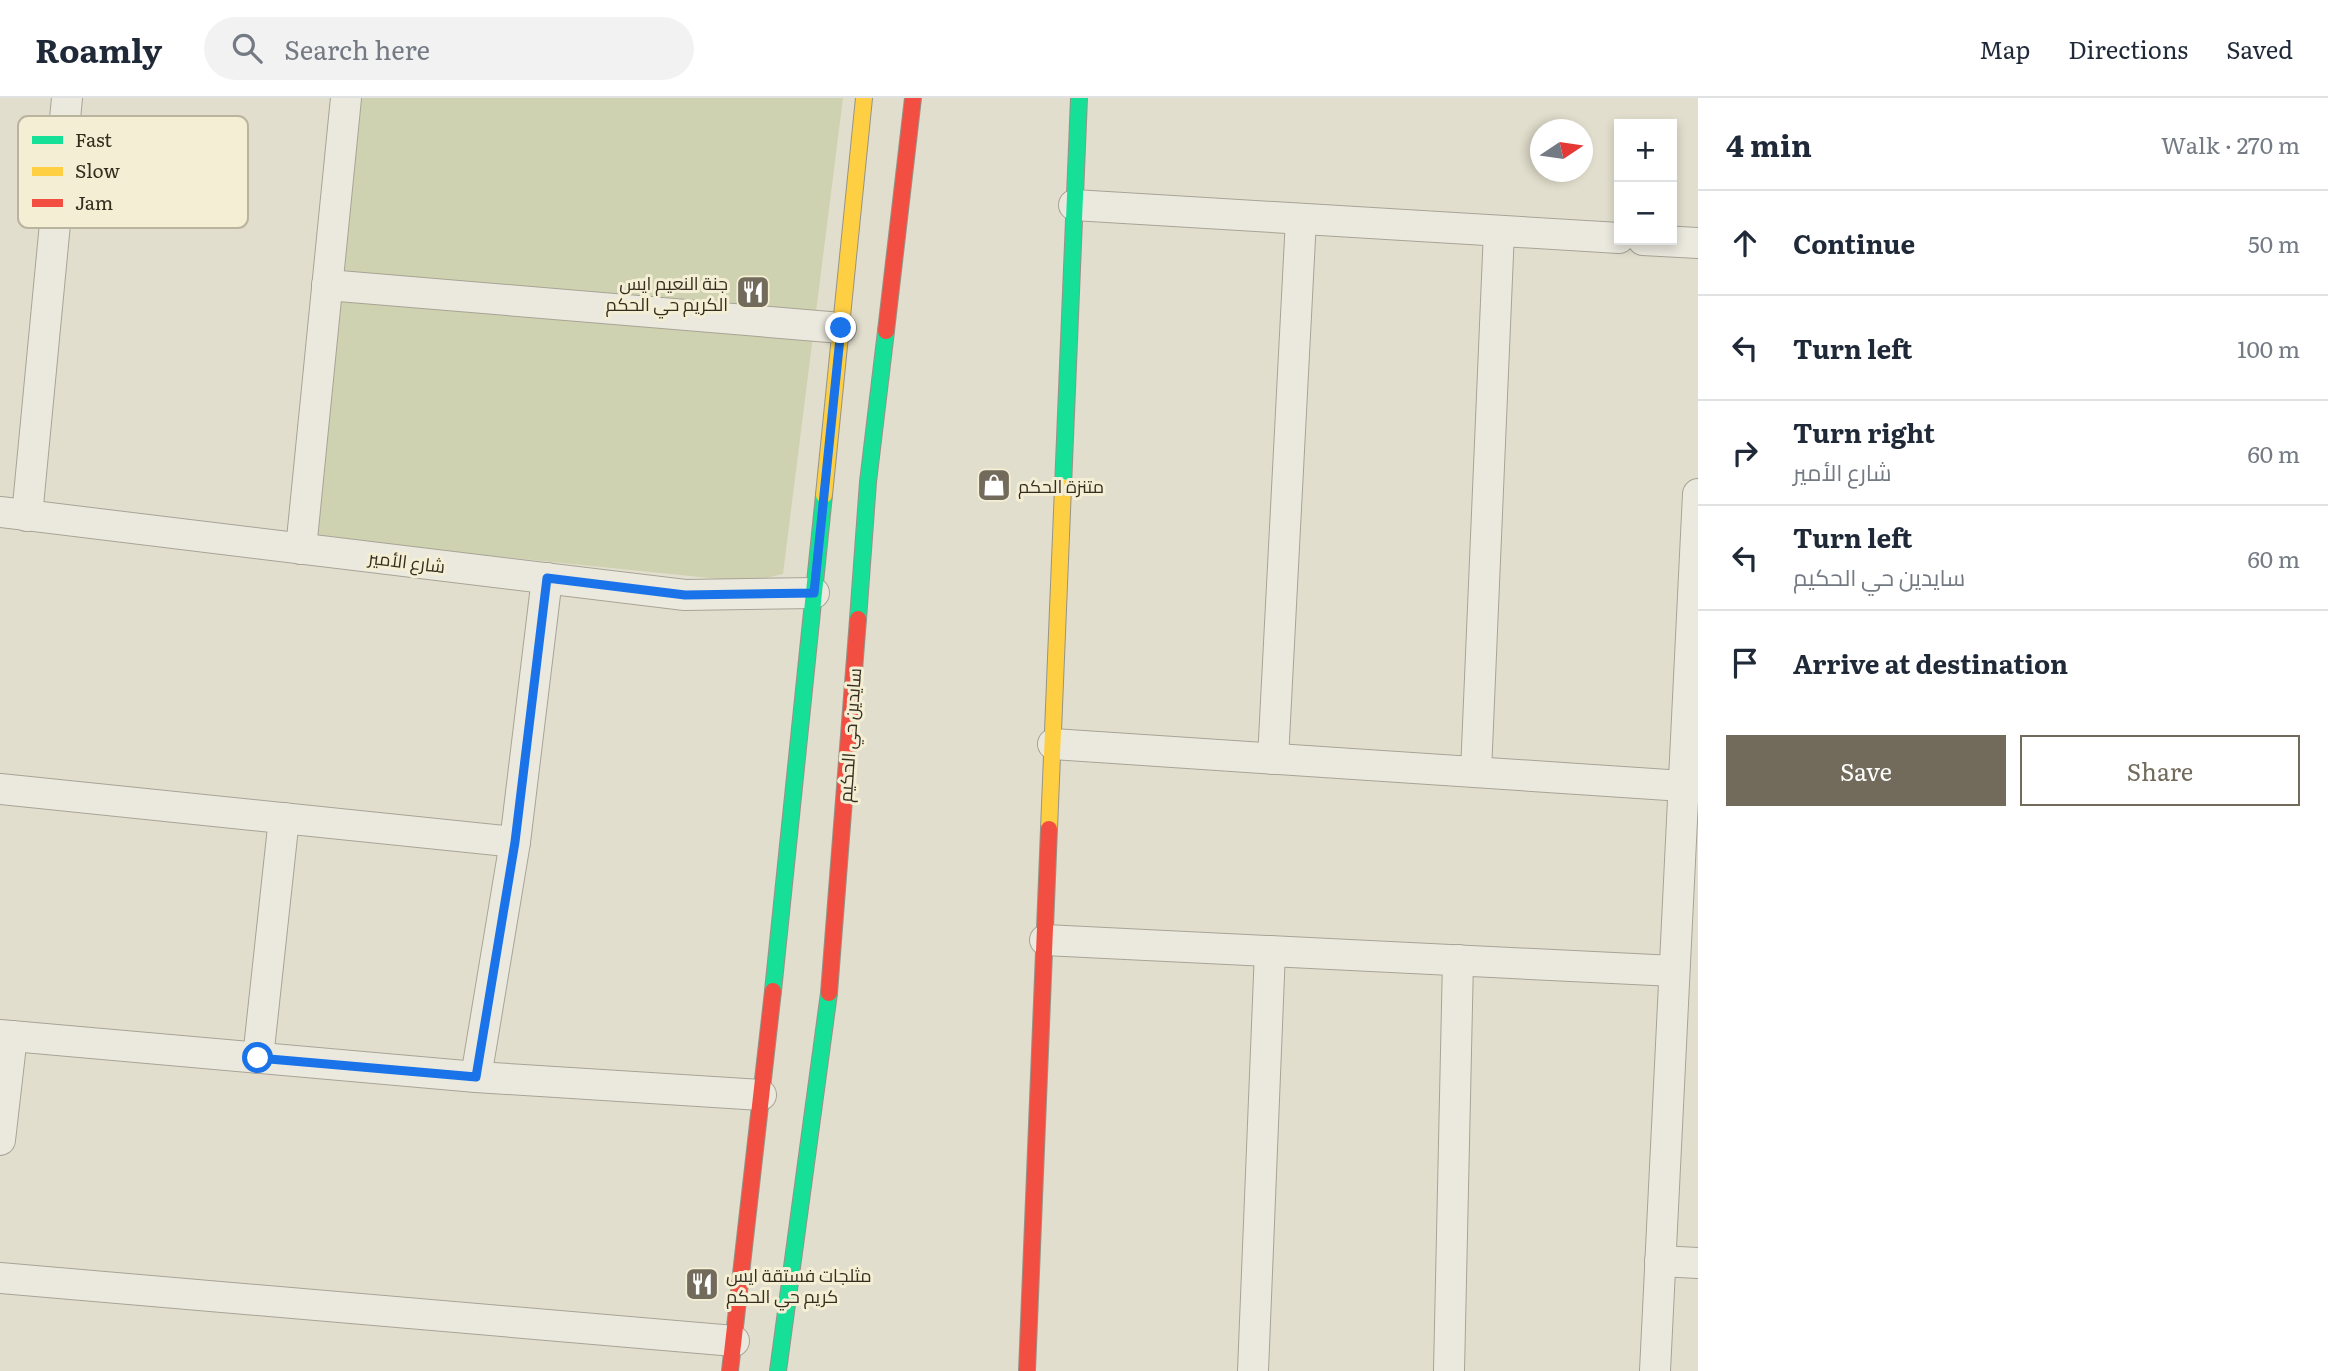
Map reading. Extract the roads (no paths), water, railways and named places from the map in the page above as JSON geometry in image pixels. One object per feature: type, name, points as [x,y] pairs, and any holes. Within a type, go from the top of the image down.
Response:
[{"type":"street","points":[[65,116],[67,98]]},
{"type":"street","points":[[300,548],[346,98]]},
{"type":"street","points":[[730,1371],[784,892],[864,98]]},
{"type":"street","name":"سايدين حي الحكيم","points":[[778,1371],[829,992],[869,482],[913,98]]},
{"type":"street","points":[[1027,1371],[1079,98]]},
{"type":"street","points":[[1074,205],[1614,238]]},
{"type":"street","points":[[1273,759],[1301,219]]},
{"type":"street","points":[[14,514],[50,228]]},
{"type":"street","points":[[1476,772],[1499,231]]},
{"type":"street","points":[[1677,242],[1698,243]]},
{"type":"street","points":[[327,285],[841,328]]},
{"type":"street","points":[[1655,1371],[1698,494]]},
{"type":"street","name":"شارع الأمير","points":[[14,514],[685,595],[814,593]]},
{"type":"street","points":[[476,1077],[515,842],[547,578]]},
{"type":"street","points":[[1053,744],[1683,786]]},
{"type":"street","points":[[0,789],[515,842]]},
{"type":"street","points":[[258,1058],[284,818]]},
{"type":"street","points":[[1045,940],[1674,971]]},
{"type":"street","points":[[1253,1371],[1270,951]]},
{"type":"street","points":[[1449,1371],[1458,960]]},
{"type":"street","points":[[0,1140],[6,1035],[476,1077],[761,1095]]},
{"type":"street","points":[[1660,1261],[1698,1263]]},
{"type":"street","points":[[0,1278],[734,1341]]},
{"type":"place","name":"جنة النعيم ايس الكريم حي الحكم","points":[[753,292]]},
{"type":"place","name":"متنزة الحكم","points":[[994,485]]},
{"type":"place","name":"مثلجات فستقة ايس كريم حي الحكم","points":[[702,1284]]}]
